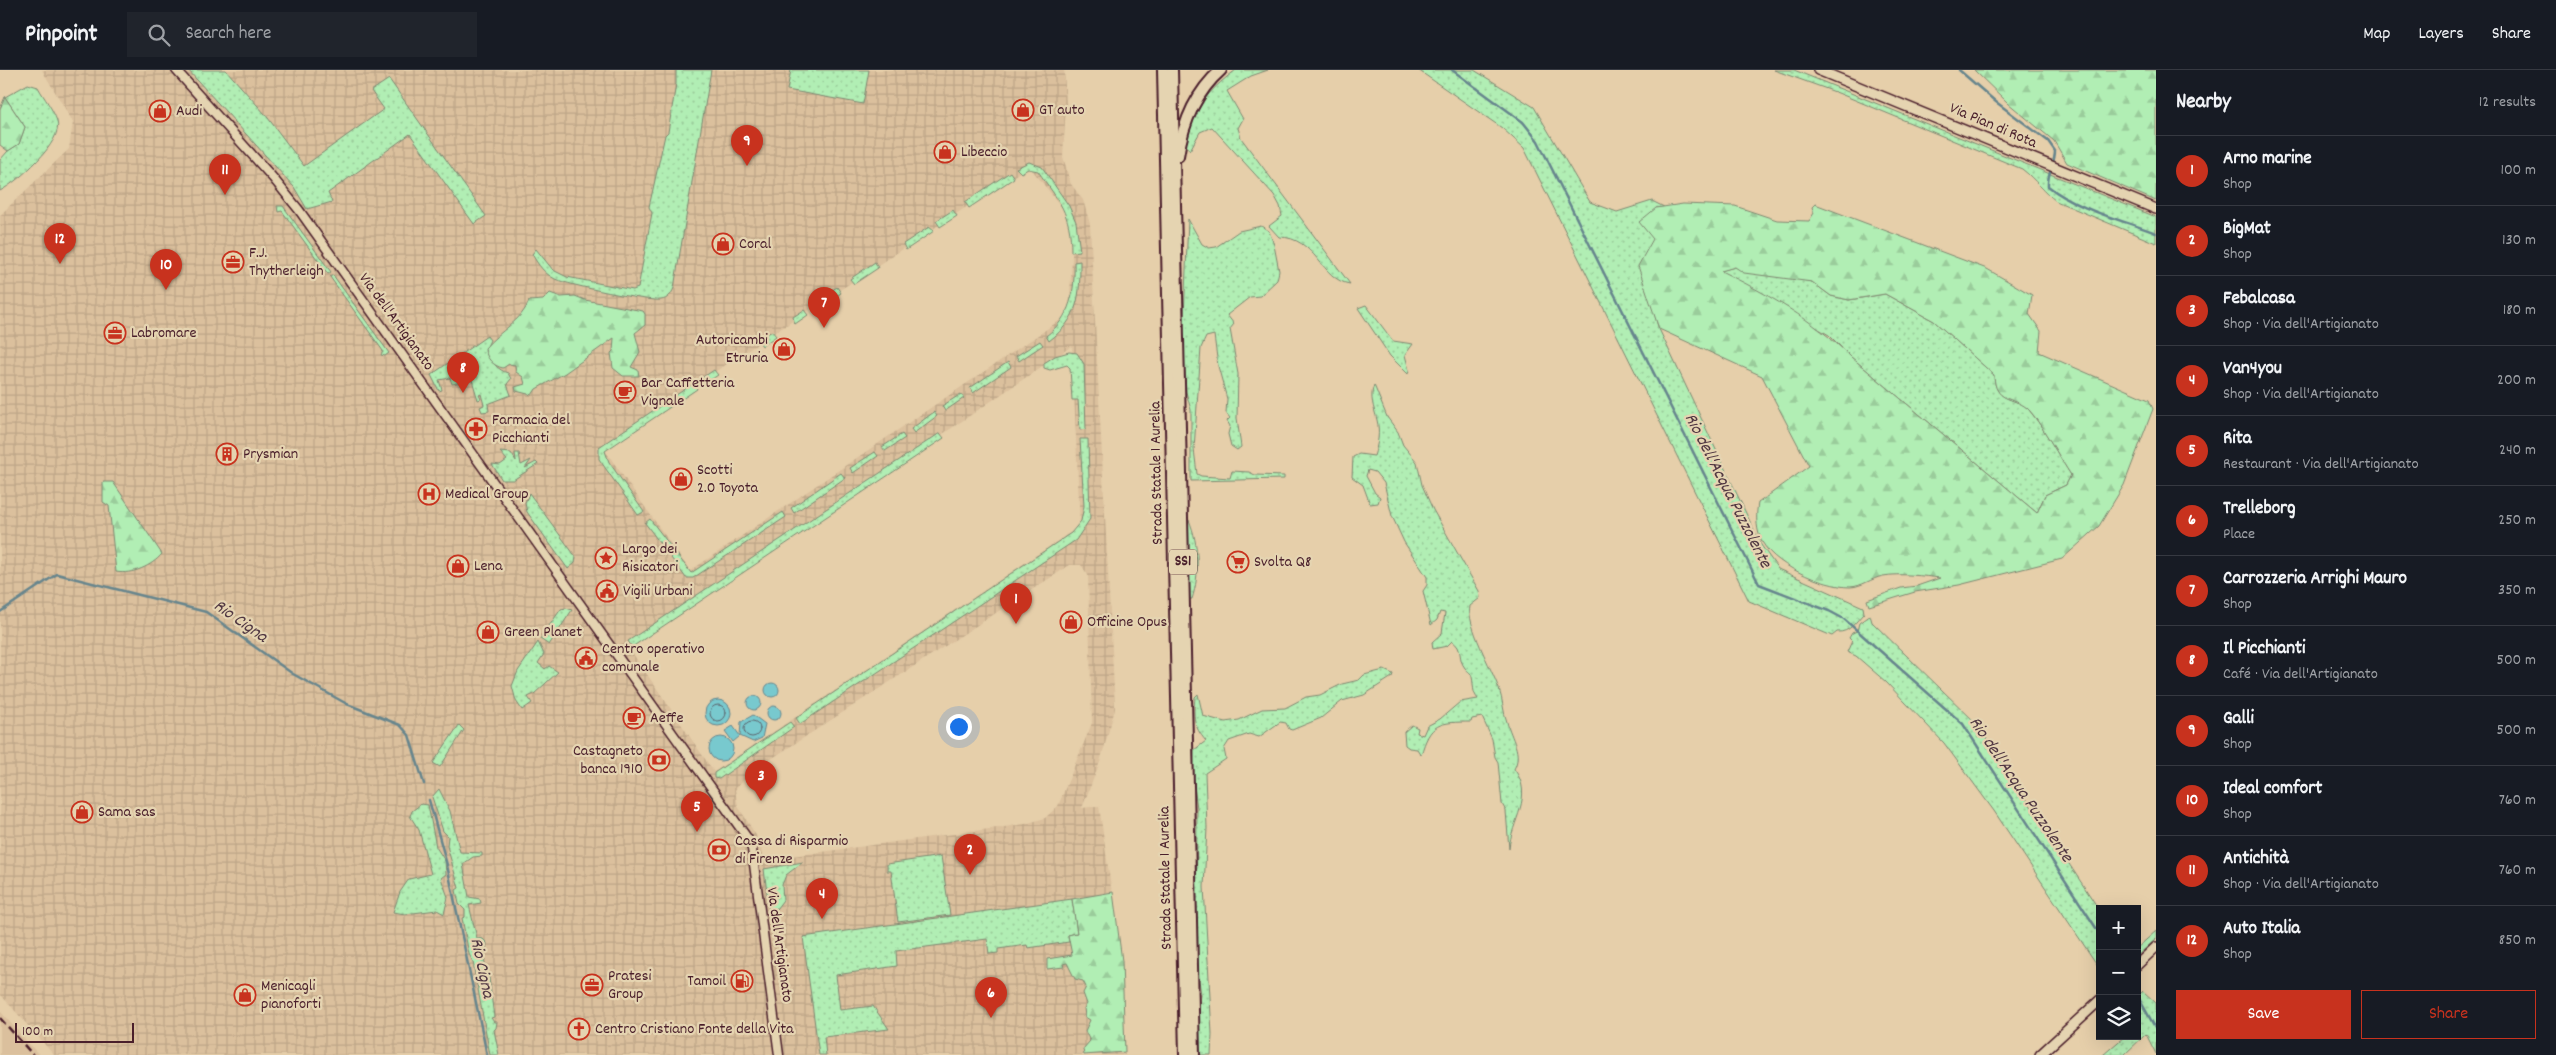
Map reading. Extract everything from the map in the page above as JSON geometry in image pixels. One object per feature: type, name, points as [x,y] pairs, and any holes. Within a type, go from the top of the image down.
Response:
[{"type":"highway","name":"Strada Statale 1 Aurelia","points":[[1165,70],[1174,187],[1194,1055]]},
{"type":"highway","name":"Strada Statale 1 Aurelia","points":[[1165,70],[1185,1055]]},
{"type":"highway","points":[[1174,187],[1178,154],[1187,118],[1203,89],[1221,70]]},
{"type":"main road","name":"Via Pian di Rota","points":[[1818,70],[2045,165],[2156,209]]},
{"type":"main road","points":[[2141,960],[2156,947]]},
{"type":"main road","points":[[2040,1055],[2096,1004]]},
{"type":"street","name":"Via dell'Artigianato","points":[[176,70],[273,178],[299,210],[748,839],[752,850],[780,1055]]},
{"type":"shaded area","points":[[42,70],[1064,70],[1066,103],[1063,157],[1071,184],[1083,200],[1090,224],[1115,709],[1100,762],[1082,808],[1099,806],[1122,961],[1125,1055],[54,1055],[0,994],[0,215],[69,149],[73,122]],"holes":[[[1029,166],[1068,215],[1073,238],[1069,314],[690,571],[602,446]],[[1072,346],[1080,526],[714,772],[629,648]],[[1070,565],[1081,565],[1088,575],[1092,723],[1058,806],[1045,818],[1025,824],[763,860],[760,842],[738,806],[735,790],[751,772]]]},
{"type":"shaded area","points":[[0,1011],[39,1055],[0,1055]]},
{"type":"green space","points":[[188,70],[226,70],[265,114],[304,166],[384,109],[371,91],[389,79],[486,216],[474,224],[410,134],[328,193],[332,202],[307,209],[294,187]]},
{"type":"green space","points":[[676,70],[711,70],[672,293],[667,298],[654,300],[575,285],[551,277],[542,269],[532,254],[536,249],[553,270],[567,277],[633,290],[638,288],[652,213],[649,207],[665,135],[668,132],[676,84]]},
{"type":"green space","points":[[791,70],[869,70],[863,104],[787,90]]},
{"type":"green space","points":[[1236,70],[1268,70],[1251,76],[1227,91],[1243,119],[1238,128],[1241,138],[1350,284],[1340,281],[1332,275],[1302,244],[1291,239],[1279,237],[1269,226],[1282,216],[1280,206],[1274,195],[1212,127],[1200,132],[1190,150],[1185,144],[1203,102],[1216,86]]},
{"type":"green space","points":[[1418,70],[1474,70],[1534,107],[1590,202],[1617,212],[1652,201],[1664,207],[1656,208],[1652,253],[1653,302],[1659,329],[1761,545],[1778,569],[1863,607],[1864,613],[1849,629],[1837,632],[1832,636],[1749,601],[1524,148],[1502,128]]},
{"type":"green space","points":[[1774,70],[1794,70],[2156,217],[2156,243],[2056,201],[2022,169],[1838,93]]},
{"type":"green space","points":[[1974,70],[2156,70],[2156,201],[2067,163],[2054,141],[2008,103]]},
{"type":"green space","points":[[28,84],[38,87],[57,121],[57,130],[47,150],[38,160],[0,191],[0,160],[8,151],[19,144],[25,127],[5,97]]},
{"type":"green space","points":[[5,97],[25,127],[19,144],[8,151],[0,145],[0,109]]},
{"type":"green space","points":[[1029,162],[1042,167],[1069,206],[1076,222],[1080,251],[1071,252],[1069,227],[1066,217],[1058,200],[1038,171],[1028,169],[1021,173],[1016,168]]},
{"type":"green space","points":[[1010,172],[1014,178],[969,208],[965,202]]},
{"type":"green space","points":[[1683,204],[1735,206],[1777,220],[1809,221],[1814,213],[1812,207],[1815,204],[1987,269],[2032,295],[2029,314],[2041,331],[2039,352],[2149,400],[2153,409],[2124,485],[2099,526],[2062,559],[1959,585],[1915,592],[1869,606],[1867,600],[1901,588],[1917,586],[1940,578],[1890,575],[1850,587],[1826,583],[1786,565],[1765,547],[1760,537],[1757,520],[1758,503],[1809,466],[1762,376],[1659,329],[1638,266],[1653,239],[1639,222],[1656,208]],"holes":[[[1735,267],[1744,273],[1812,282],[1831,296],[1849,300],[1885,294],[1934,321],[1994,375],[1997,390],[2001,395],[2027,408],[2043,429],[2071,475],[2066,485],[2045,495],[2037,513],[1822,331],[1773,299],[1721,271]]]},
{"type":"green space","points":[[277,206],[283,206],[331,272],[328,274],[282,211],[278,212]]},
{"type":"green space","points":[[953,210],[957,216],[940,227],[936,221]]},
{"type":"green space","points":[[1188,219],[1202,244],[1209,248],[1216,247],[1239,231],[1261,226],[1269,231],[1279,271],[1277,280],[1260,296],[1250,297],[1227,315],[1234,324],[1230,329],[1238,374],[1237,418],[1241,447],[1237,450],[1231,446],[1228,434],[1230,426],[1227,421],[1230,418],[1226,413],[1227,399],[1218,366],[1214,335],[1206,337],[1201,348],[1194,449],[1197,474],[1201,476],[1230,478],[1232,471],[1249,472],[1255,475],[1284,476],[1284,479],[1191,481],[1191,410],[1186,392],[1183,344]]},
{"type":"green space","points":[[929,227],[934,231],[906,250],[903,244]]},
{"type":"green space","points":[[1080,261],[1076,306],[1066,324],[1049,341],[1046,336],[1061,320],[1070,303],[1074,283],[1074,262]]},
{"type":"green space","points":[[875,262],[878,268],[854,284],[850,279]]},
{"type":"green space","points":[[1735,267],[1812,282],[1831,296],[1849,300],[1885,294],[1934,321],[1994,375],[1995,385],[2002,395],[2024,405],[2035,417],[2071,475],[2066,485],[2045,495],[2037,513],[1851,357],[1829,335],[1720,271]]},
{"type":"green space","points":[[333,275],[389,353],[385,356],[381,355],[383,351],[330,277]]},
{"type":"green space","points":[[837,287],[841,293],[816,310],[812,304]]},
{"type":"green space","points":[[550,293],[561,297],[575,296],[585,300],[643,311],[645,314],[645,325],[635,333],[640,352],[631,367],[638,370],[639,376],[623,376],[613,368],[611,353],[613,351],[614,338],[565,373],[536,389],[532,395],[516,391],[515,387],[525,384],[523,377],[516,372],[515,365],[509,364],[503,368],[496,365],[488,358],[485,348],[516,320],[529,301],[543,300]]},
{"type":"green space","points":[[1366,305],[1393,341],[1413,344],[1405,355],[1409,370],[1408,374],[1390,356],[1358,308]]},
{"type":"green space","points":[[804,310],[808,315],[795,324],[793,317]]},
{"type":"green space","points":[[772,331],[776,336],[762,346],[758,340]]},
{"type":"green space","points":[[487,336],[490,340],[485,351],[495,365],[508,373],[511,379],[507,384],[511,395],[488,404],[489,411],[482,412],[480,407],[484,405],[481,394],[479,395],[481,399],[478,400],[472,380],[452,384],[450,378],[439,380],[442,390],[439,391],[431,375]]},
{"type":"green space","points":[[1040,341],[1043,345],[1019,361],[1016,356]]},
{"type":"green space","points":[[1069,352],[1077,353],[1084,364],[1086,429],[1080,430],[1078,400],[1072,400],[1070,368],[1067,365],[1050,370],[1044,368],[1044,363],[1055,356]]},
{"type":"green space","points":[[1008,362],[1011,367],[973,393],[970,388]]},
{"type":"green space","points":[[714,370],[718,375],[706,383],[702,378]]},
{"type":"green space","points":[[694,383],[697,389],[605,451],[609,462],[644,512],[638,515],[599,459],[599,447]]},
{"type":"green space","points":[[1374,385],[1387,417],[1398,432],[1403,445],[1417,462],[1422,485],[1433,510],[1479,591],[1480,598],[1470,606],[1472,624],[1500,693],[1517,751],[1514,769],[1520,779],[1522,789],[1520,809],[1509,849],[1506,811],[1502,804],[1498,762],[1495,757],[1492,739],[1482,717],[1472,719],[1471,722],[1437,726],[1428,736],[1421,755],[1417,749],[1409,748],[1405,745],[1404,732],[1412,725],[1418,728],[1417,733],[1423,735],[1427,726],[1440,719],[1460,702],[1478,699],[1474,691],[1472,675],[1461,661],[1456,644],[1452,641],[1447,646],[1433,649],[1432,642],[1442,633],[1445,613],[1440,612],[1437,620],[1431,625],[1423,591],[1427,585],[1427,577],[1404,542],[1392,516],[1384,483],[1375,472],[1368,470],[1366,476],[1375,493],[1380,497],[1378,503],[1370,504],[1363,485],[1352,477],[1353,457],[1359,454],[1374,456],[1377,447],[1378,429],[1372,398]]},
{"type":"green space","points":[[961,394],[964,398],[945,411],[942,406]]},
{"type":"green space","points":[[934,412],[937,416],[914,433],[911,429]]},
{"type":"green space","points":[[940,433],[944,438],[632,647],[628,641]]},
{"type":"green space","points":[[902,434],[905,438],[885,451],[882,447]]},
{"type":"green space","points":[[1080,439],[1088,439],[1090,519],[1076,540],[800,724],[796,718],[1071,533],[1081,521],[1084,506]]},
{"type":"green space","points":[[500,452],[511,453],[516,461],[515,453],[519,453],[521,465],[531,460],[525,468],[536,462],[538,464],[513,480],[502,480],[492,464],[500,465],[507,460]]},
{"type":"green space","points":[[875,452],[878,456],[853,473],[850,468]]},
{"type":"green space","points":[[841,473],[845,478],[794,513],[791,508]]},
{"type":"green space","points":[[103,482],[113,482],[162,554],[141,569],[122,573],[116,572],[109,506],[103,502]]},
{"type":"green space","points":[[529,493],[576,557],[575,563],[568,569],[527,512],[525,503]]},
{"type":"green space","points":[[783,512],[786,517],[693,578],[686,578],[645,523],[650,519],[691,573]]},
{"type":"green space","points":[[1189,520],[1195,539],[1197,559],[1195,589],[1192,599],[1189,599],[1187,522]]},
{"type":"green space","points":[[561,609],[572,610],[549,645],[540,639]]},
{"type":"green space","points":[[1870,615],[1872,622],[1977,724],[2096,905],[2096,963],[1994,811],[1944,743],[1886,682],[1856,656],[1847,652],[1852,641],[1849,638],[1852,633],[1857,631],[1859,623]]},
{"type":"green space","points":[[538,642],[544,654],[538,663],[545,669],[549,666],[558,672],[534,694],[528,697],[532,703],[522,710],[516,701],[512,686],[518,671]]},
{"type":"green space","points":[[1384,670],[1393,674],[1392,677],[1364,695],[1342,701],[1321,718],[1292,730],[1289,729],[1286,723],[1280,722],[1259,737],[1249,734],[1229,741],[1224,749],[1226,759],[1205,773],[1207,828],[1204,887],[1212,1034],[1211,1055],[1199,1055],[1198,1014],[1201,995],[1196,957],[1197,808],[1193,779],[1194,750],[1206,741],[1196,726],[1195,697],[1198,694],[1203,716],[1225,722],[1239,720],[1262,709],[1285,708],[1306,697],[1320,695],[1342,684],[1359,680],[1364,675]]},
{"type":"green space","points":[[790,722],[794,727],[719,779],[714,778],[714,773]]},
{"type":"green space","points":[[459,725],[464,730],[440,767],[433,763]]},
{"type":"green space","points":[[439,789],[450,811],[460,852],[482,853],[482,856],[473,857],[463,864],[469,897],[480,899],[481,903],[469,905],[477,938],[483,939],[487,943],[484,961],[488,970],[494,1017],[491,1018],[494,1022],[497,1022],[494,1030],[499,1055],[490,1055],[473,962],[469,954],[462,918],[465,917],[465,910],[459,904],[456,890],[459,888],[447,846],[448,836],[443,831],[432,797]]},
{"type":"green space","points":[[421,804],[428,805],[436,847],[445,861],[446,874],[441,878],[448,897],[444,914],[437,910],[405,914],[393,912],[400,892],[409,879],[431,874],[419,830],[410,816],[412,811]]},
{"type":"green space","points":[[941,856],[950,915],[898,922],[891,871],[887,871],[887,864]]},
{"type":"green space","points":[[803,862],[786,875],[782,885],[783,900],[770,917],[764,869]]},
{"type":"green space","points":[[1113,892],[1122,961],[1125,1052],[1084,1055],[1083,1049],[1090,1041],[1085,1031],[1090,1020],[1085,1017],[1084,1008],[1087,1004],[1083,993],[1086,987],[1083,981],[1075,979],[1067,963],[1063,964],[1064,967],[1047,969],[1047,959],[1072,955],[1068,935],[1077,933],[1072,899]]},
{"type":"green space","points":[[1072,899],[1077,933],[1068,935],[1069,942],[1028,948],[1027,945],[998,949],[998,953],[989,954],[987,939],[896,951],[897,966],[836,975],[840,1010],[873,1006],[889,1029],[824,1037],[826,1055],[819,1055],[803,937]]},
{"type":"green space","points":[[2156,931],[2156,939],[2141,952],[2141,944]]},
{"type":"green space","points":[[2143,991],[2156,1003],[2156,1054],[2146,1034],[2141,1039],[2141,993]]},
{"type":"green space","points":[[2120,1040],[2140,1040],[2124,1055],[2103,1055]]},
{"type":"water","points":[[769,683],[775,683],[779,690],[775,697],[769,697],[765,693],[765,687]]},
{"type":"water","points":[[751,696],[757,696],[761,703],[757,710],[751,710],[747,706],[747,700]]},
{"type":"water","points":[[718,700],[727,704],[731,713],[727,722],[718,726],[709,722],[705,713],[709,704]]},
{"type":"water","points":[[771,706],[777,706],[781,713],[777,720],[771,720],[767,716],[767,710]]},
{"type":"water","points":[[753,715],[765,724],[762,738],[753,742],[740,736],[741,722]]},
{"type":"water","points":[[733,726],[740,736],[733,742],[725,731]]},
{"type":"water","points":[[721,737],[730,740],[733,749],[730,758],[721,761],[712,758],[709,749],[712,740]]},
{"type":"waterway","name":"Rio dell'Acqua Puzzolente","points":[[1452,70],[1523,122],[1538,141],[1759,584],[1829,611],[1844,619],[1963,724],[2096,928]]},
{"type":"waterway","points":[[1959,70],[1996,102],[2048,141],[2055,151],[2048,186],[2086,208],[2156,233]]},
{"type":"waterway","name":"Rio Cigna","points":[[0,612],[57,574],[206,612],[293,674],[347,704],[400,725],[409,735],[424,784]]},
{"type":"waterway","name":"Rio Cigna","points":[[429,800],[447,865],[487,1055]]},
{"type":"waterway","name":"Rio dell'Acqua Puzzolente","points":[[2141,1002],[2156,1029]]},
{"type":"railway","points":[[0,1018],[33,1055]]},
{"type":"place","name":"GT auto","points":[[1023,110]]},
{"type":"place","name":"Audi","points":[[160,111]]},
{"type":"place","name":"Libeccio","points":[[945,152]]},
{"type":"place","name":"Galli","points":[[747,166]]},
{"type":"place","name":"Antichità","points":[[225,195]]},
{"type":"place","name":"Coral","points":[[723,244]]},
{"type":"place","name":"F.J. Thytherleigh","points":[[233,262]]},
{"type":"place","name":"Auto Italia","points":[[60,264]]},
{"type":"place","name":"Ideal comfort","points":[[166,290]]},
{"type":"place","name":"Carrozzeria Arrighi Mauro","points":[[824,328]]},
{"type":"place","name":"Labromare","points":[[115,333]]},
{"type":"place","name":"Autoricambi Etruria","points":[[784,349]]},
{"type":"place","name":"Bar Caffetteria Vignale","points":[[625,392]]},
{"type":"place","name":"Il Picchianti","points":[[463,393]]},
{"type":"place","name":"Farmacia del Picchianti","points":[[476,429]]},
{"type":"place","name":"Prysmian","points":[[227,454]]},
{"type":"place","name":"Scotti 2.0 Toyota","points":[[681,479]]},
{"type":"place","name":"Medical Group","points":[[429,494]]},
{"type":"place","name":"Largo dei Risicatori","points":[[606,558]]},
{"type":"place","name":"Svolta Q8","points":[[1238,562]]},
{"type":"place","name":"Lena","points":[[458,566]]},
{"type":"place","name":"Vigili Urbani","points":[[607,591]]},
{"type":"place","name":"Officine Opus","points":[[1071,622]]},
{"type":"place","name":"Arno marine","points":[[1016,624]]},
{"type":"place","name":"Green Planet","points":[[488,632]]},
{"type":"place","name":"Centro operativo comunale","points":[[586,658]]},
{"type":"place","name":"Aeffe","points":[[634,718]]},
{"type":"place","name":"Castagneto banca 1910","points":[[659,760]]},
{"type":"place","name":"Febalcasa","points":[[761,801]]},
{"type":"place","name":"Sama sas","points":[[82,812]]},
{"type":"place","name":"Rita","points":[[697,832]]},
{"type":"place","name":"Cassa di Risparmio di Firenze","points":[[719,850]]},
{"type":"place","name":"BigMat","points":[[970,875]]},
{"type":"place","name":"Van4you","points":[[822,919]]},
{"type":"place","name":"Tamoil","points":[[742,981]]},
{"type":"place","name":"Pratesi Group","points":[[592,985]]},
{"type":"place","name":"Menicagli pianoforti","points":[[245,995]]},
{"type":"place","name":"Trelleborg","points":[[991,1018]]},
{"type":"place","name":"Centro Cristiano Fonte della Vita","points":[[579,1029]]}]
